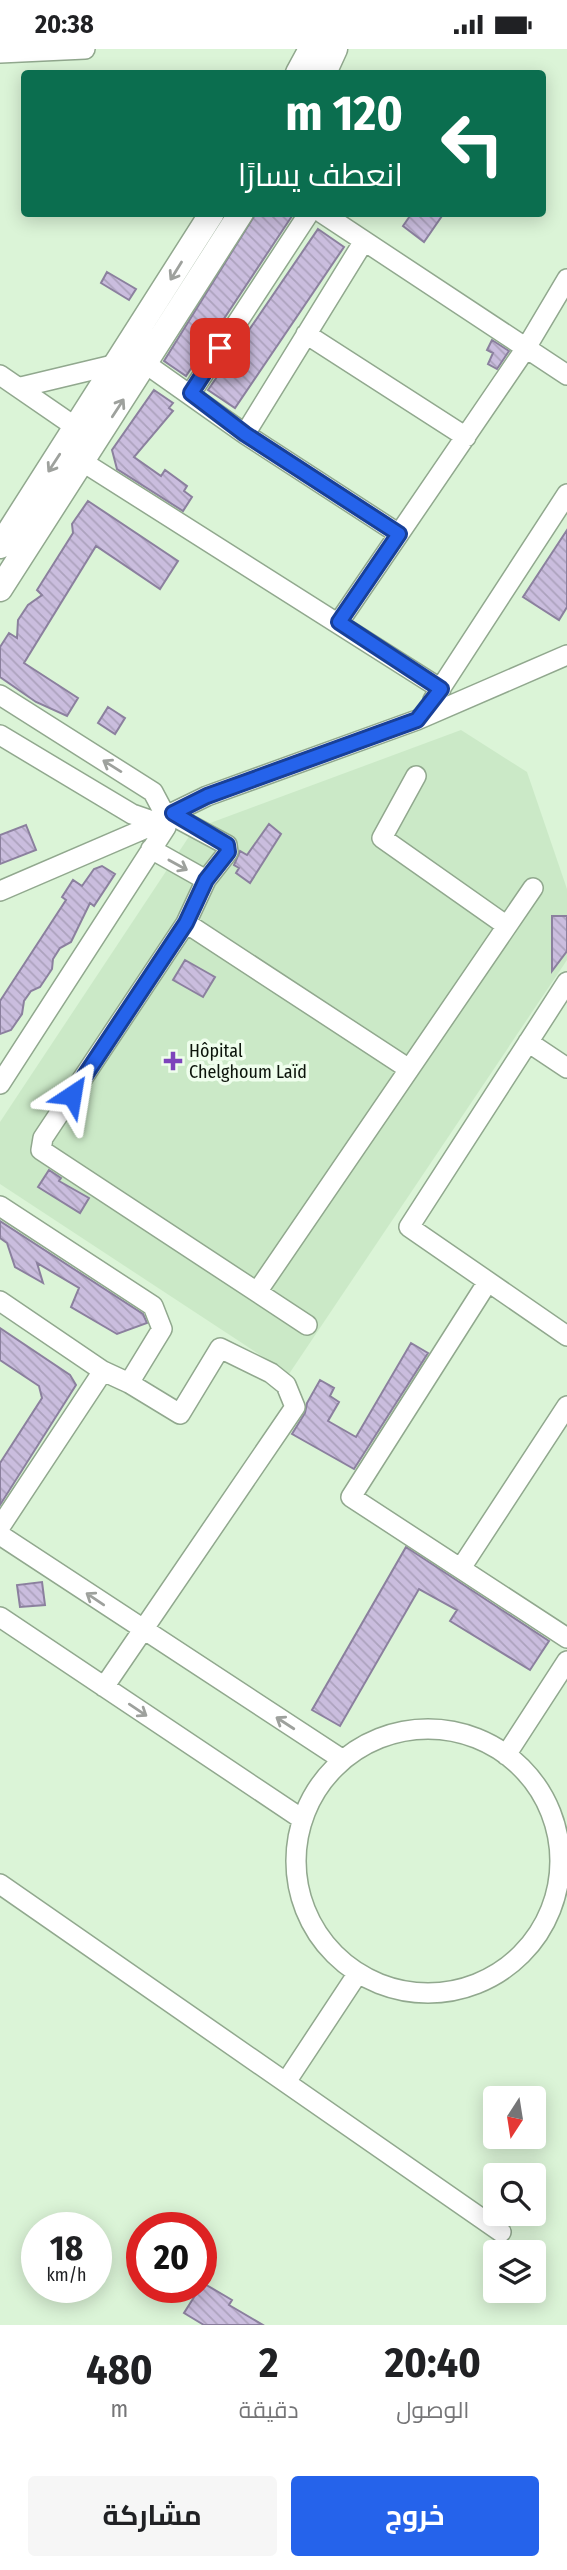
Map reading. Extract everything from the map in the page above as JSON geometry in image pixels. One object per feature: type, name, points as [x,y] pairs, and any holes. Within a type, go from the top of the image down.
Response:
[{"type":"main road","points":[[300,70],[311,49]]},
{"type":"main road","points":[[325,70],[335,49]]},
{"type":"main road","points":[[0,546],[209,217]]},
{"type":"main road","points":[[0,589],[238,217]]},
{"type":"street","points":[[0,53],[85,49]]},
{"type":"street","points":[[191,393],[306,217]]},
{"type":"street","points":[[328,217],[567,375]]},
{"type":"street","points":[[245,434],[364,241]]},
{"type":"street","points":[[339,622],[526,348],[567,279]]},
{"type":"street","points":[[306,334],[466,437]]},
{"type":"street","points":[[21,387],[117,364]]},
{"type":"street","points":[[146,364],[191,393],[245,434],[399,534]]},
{"type":"street","points":[[0,375],[77,428],[83,462],[441,689]]},
{"type":"street","points":[[417,720],[441,689],[567,494]]},
{"type":"street","points":[[0,891],[133,823],[417,720],[567,655]]},
{"type":"street","points":[[0,695],[164,813],[227,845],[228,852],[206,880],[186,923],[43,1138],[41,1150],[307,1325]]},
{"type":"street","points":[[0,735],[133,823]]},
{"type":"street","points":[[416,776],[382,838],[507,926]]},
{"type":"street","points":[[0,1084],[150,849],[172,800],[207,796]]},
{"type":"street","points":[[133,823],[138,868]]},
{"type":"street","points":[[150,849],[206,880]]},
{"type":"street","points":[[257,1292],[533,888]]},
{"type":"street","points":[[186,923],[409,1069]]},
{"type":"street","points":[[567,982],[409,1227],[567,1336]]},
{"type":"street","points":[[528,1042],[567,1067]]},
{"type":"street","points":[[0,1206],[153,1306],[162,1329],[129,1383]]},
{"type":"street","points":[[487,1283],[351,1497],[567,1638]]},
{"type":"street","points":[[0,1301],[103,1371],[180,1413],[220,1348],[271,1373],[286,1385],[295,1407],[104,1687]]},
{"type":"street","points":[[0,1527],[103,1371]]},
{"type":"street","points":[[461,1569],[567,1406]]},
{"type":"street","points":[[0,1535],[144,1632],[343,1760]]},
{"type":"street","points":[[0,1617],[302,1819]]},
{"type":"street","points":[[506,1755],[567,1661]]},
{"type":"street","points":[[424,1730],[453,1732],[481,1741],[506,1755],[539,1791],[557,1836],[558,1883],[552,1907],[538,1934],[518,1958],[495,1975],[468,1986],[440,1992],[411,1992],[383,1985],[358,1973],[337,1957],[308,1917],[296,1869],[302,1819],[318,1787],[343,1760],[367,1744],[395,1734],[424,1730]]},
{"type":"street","points":[[0,1884],[501,2232]]},
{"type":"street","points":[[286,2082],[358,1973]]},
{"type":"shaded area","points":[[461,730],[527,772],[567,889],[567,960],[289,1374],[0,1184],[0,1122],[194,829]]},
{"type":"building","points":[[254,217],[291,217],[186,376],[164,361]]},
{"type":"building","points":[[409,217],[441,217],[424,242],[403,226]]},
{"type":"building","points":[[318,229],[344,247],[235,408],[208,390]]},
{"type":"building","points":[[107,272],[136,289],[129,300],[101,283]]},
{"type":"building","points":[[492,340],[509,351],[497,369],[488,364],[493,353],[487,350]]},
{"type":"building","points":[[154,390],[173,403],[169,408],[173,411],[134,457],[161,476],[165,470],[187,486],[184,491],[192,497],[183,511],[117,469],[112,450]]},
{"type":"building","points":[[88,501],[178,561],[160,589],[96,546],[24,663],[78,698],[67,716],[36,702],[0,677],[0,647],[9,633],[17,638],[18,620],[28,605],[42,595],[37,590],[73,533],[72,524]]},
{"type":"building","points":[[567,530],[567,607],[559,620],[523,597]]},
{"type":"building","points":[[108,707],[125,718],[115,734],[98,723]]},
{"type":"building","points":[[269,824],[281,834],[250,883],[236,873],[239,868],[234,865],[240,851],[247,855]]},
{"type":"building","points":[[26,825],[36,850],[0,864],[0,835]]},
{"type":"building","points":[[102,866],[115,874],[94,906],[90,903],[71,942],[60,948],[53,959],[52,969],[40,987],[31,991],[24,1001],[22,1014],[11,1030],[0,1034],[0,1001],[66,900],[62,897],[73,880],[82,886],[94,869]]},
{"type":"building","points":[[552,916],[567,916],[567,951],[552,971]]},
{"type":"building","points":[[185,960],[215,977],[203,997],[173,980]]},
{"type":"building","points":[[49,1170],[61,1178],[59,1181],[89,1198],[80,1213],[38,1187]]},
{"type":"building","points":[[0,1221],[143,1314],[147,1323],[117,1334],[71,1307],[79,1288],[37,1263],[43,1283],[15,1267],[7,1243],[0,1238]]},
{"type":"building","points":[[0,1328],[70,1375],[76,1385],[0,1505],[0,1463],[42,1398],[39,1386],[0,1360]]},
{"type":"building","points":[[411,1343],[428,1353],[354,1469],[292,1434],[320,1380],[334,1388],[330,1396],[339,1402],[328,1421],[356,1437]]},
{"type":"building","points":[[406,1547],[549,1641],[530,1670],[450,1621],[457,1610],[419,1589],[340,1726],[312,1710]]},
{"type":"building","points":[[42,1582],[45,1605],[20,1607],[17,1585]]},
{"type":"building","points":[[217,2291],[232,2300],[229,2305],[263,2325],[204,2325],[184,2313],[190,2303],[217,2303]]},
{"type":"place","name":"Hôpital Chelghoum Laïd","points":[[173,1061]]},
{"type":"route","points":[[72,1095],[186,923],[206,880],[228,852],[227,845],[173,816],[173,813],[207,796],[417,720],[441,689],[339,622],[399,534],[245,434],[191,393],[220,348]]}]
